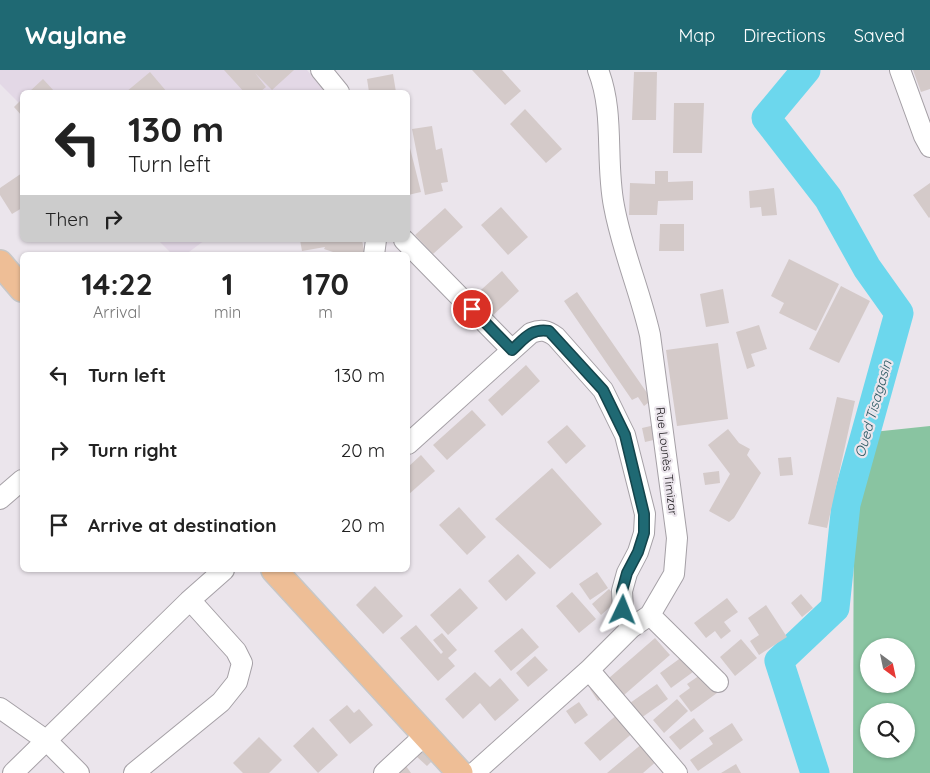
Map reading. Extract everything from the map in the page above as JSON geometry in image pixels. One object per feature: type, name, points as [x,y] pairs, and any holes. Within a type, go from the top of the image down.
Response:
[{"type":"main road","points":[[0,264],[20,287]]},
{"type":"main road","points":[[276,572],[460,773]]},
{"type":"street","points":[[321,70],[337,90]]},
{"type":"street","points":[[900,70],[924,136],[930,147]]},
{"type":"street","name":"Rue Lounès Timizar","points":[[474,773],[589,670],[631,628],[650,615],[674,574],[677,538],[650,334],[638,288],[622,242],[614,204],[609,126],[603,74]]},
{"type":"street","points":[[406,242],[512,350]]},
{"type":"street","points":[[410,442],[530,333],[539,330],[549,331],[603,390],[625,435],[644,514],[644,533],[638,552],[627,573],[622,591],[623,610],[631,628]]},
{"type":"street","points":[[0,499],[20,482]]},
{"type":"street","points":[[13,773],[190,600],[222,572]]},
{"type":"street","points":[[134,773],[221,702],[237,682],[242,663],[236,651],[190,600]]},
{"type":"street","points":[[650,615],[718,682]]},
{"type":"street","points":[[589,670],[678,773]]},
{"type":"street","points":[[0,708],[47,741],[79,773]]},
{"type":"street","points":[[384,773],[425,735]]},
{"type":"shaded area","points":[[0,70],[307,70],[323,90],[20,90],[20,104],[0,84]]},
{"type":"shaded area","points":[[160,242],[202,242],[189,252],[170,252]]},
{"type":"green space","points":[[930,426],[930,773],[853,773],[854,434]]},
{"type":"building","points":[[224,70],[294,70],[272,90],[255,73],[266,87],[262,90],[242,90]]},
{"type":"building","points":[[472,70],[502,70],[521,91],[505,105]]},
{"type":"building","points":[[913,70],[930,70],[930,89],[921,92]]},
{"type":"building","points":[[150,72],[165,90],[128,90]]},
{"type":"building","points":[[634,72],[657,72],[656,120],[632,120]]},
{"type":"building","points":[[393,74],[396,90],[369,90],[367,79]]},
{"type":"building","points":[[43,79],[53,90],[31,90]]},
{"type":"building","points":[[20,101],[20,114],[14,107]]},
{"type":"building","points":[[674,103],[704,103],[702,153],[673,153]]},
{"type":"building","points":[[525,109],[562,149],[546,163],[510,124]]},
{"type":"building","points":[[432,126],[436,150],[442,148],[448,182],[441,183],[443,191],[425,195],[412,129]]},
{"type":"building","points":[[410,148],[421,192],[410,195]]},
{"type":"building","points":[[655,171],[668,171],[668,182],[693,181],[693,200],[658,201],[657,215],[629,215],[630,183],[655,184]]},
{"type":"building","points":[[20,174],[20,209],[12,214],[0,195],[0,188]]},
{"type":"building","points":[[930,183],[930,217],[929,218],[913,195]]},
{"type":"building","points":[[774,188],[777,215],[762,216],[761,207],[750,208],[749,191]]},
{"type":"building","points":[[501,207],[528,237],[508,255],[481,225]]},
{"type":"building","points":[[445,208],[463,227],[433,254],[415,235]]},
{"type":"building","points":[[660,224],[684,224],[684,251],[659,251]]},
{"type":"building","points":[[300,242],[362,242],[364,252],[333,252],[324,249],[325,247],[302,251]]},
{"type":"building","points":[[789,259],[839,284],[816,331],[779,313],[784,303],[771,296]]},
{"type":"building","points":[[502,271],[519,291],[490,318],[472,298]]},
{"type":"building","points":[[841,286],[870,301],[839,363],[809,349]]},
{"type":"building","points":[[723,289],[729,323],[706,327],[700,294]]},
{"type":"building","points":[[577,292],[652,400],[644,406],[638,397],[632,400],[564,301]]},
{"type":"building","points":[[759,325],[767,349],[751,354],[755,366],[747,369],[736,332]]},
{"type":"building","points":[[718,343],[728,419],[677,426],[666,350]]},
{"type":"building","points":[[526,365],[540,381],[502,416],[488,400]]},
{"type":"building","points":[[837,397],[855,401],[827,528],[808,524]]},
{"type":"building","points":[[472,410],[486,425],[447,460],[433,445]]},
{"type":"building","points":[[567,425],[586,446],[566,464],[547,442]]},
{"type":"building","points":[[655,425],[658,439],[645,442],[642,428]]},
{"type":"building","points":[[728,429],[739,443],[750,449],[747,455],[761,473],[734,518],[729,522],[709,511],[730,474],[708,445]]},
{"type":"building","points":[[421,455],[435,471],[410,493],[410,465]]},
{"type":"building","points":[[791,457],[793,475],[780,476],[778,458]]},
{"type":"building","points":[[552,468],[602,524],[550,569],[495,519]]},
{"type":"building","points":[[719,471],[720,483],[705,485],[703,473]]},
{"type":"building","points":[[459,507],[486,537],[467,555],[439,525]]},
{"type":"building","points":[[518,554],[536,573],[506,601],[488,581]]},
{"type":"building","points":[[597,572],[608,588],[590,600],[579,584]]},
{"type":"building","points":[[375,586],[403,616],[383,634],[356,605]]},
{"type":"building","points":[[460,588],[478,608],[448,635],[430,615]]},
{"type":"building","points":[[609,589],[618,600],[601,615],[592,604]]},
{"type":"building","points":[[572,592],[596,619],[579,633],[556,606]]},
{"type":"building","points":[[801,594],[813,608],[802,617],[791,603]]},
{"type":"building","points":[[727,598],[738,612],[724,622],[731,631],[721,639],[715,631],[706,638],[694,623]]},
{"type":"building","points":[[766,605],[787,637],[759,655],[750,641],[759,635],[748,618]]},
{"type":"building","points":[[416,625],[441,654],[443,652],[433,640],[442,633],[457,650],[448,658],[455,666],[438,681],[400,638]]},
{"type":"building","points":[[522,628],[539,647],[511,671],[494,651]]},
{"type":"building","points":[[655,638],[670,655],[624,695],[609,678]]},
{"type":"building","points":[[741,639],[757,658],[735,676],[720,657]]},
{"type":"building","points":[[686,654],[697,669],[671,688],[660,673]]},
{"type":"building","points":[[535,656],[548,670],[528,687],[516,673]]},
{"type":"building","points":[[475,672],[490,687],[500,678],[519,700],[495,721],[480,703],[463,719],[445,699]]},
{"type":"building","points":[[703,673],[717,693],[691,712],[679,696],[690,688],[687,684]]},
{"type":"building","points":[[599,683],[607,695],[598,701],[590,689]]},
{"type":"building","points":[[657,684],[668,699],[641,718],[630,703]]},
{"type":"building","points":[[677,699],[688,711],[664,733],[653,720]]},
{"type":"building","points":[[579,702],[588,715],[575,724],[566,711]]},
{"type":"building","points":[[347,705],[354,713],[359,709],[373,725],[350,744],[329,720]]},
{"type":"building","points":[[619,713],[635,731],[600,761],[584,743]]},
{"type":"building","points":[[694,718],[704,731],[680,750],[669,737]]},
{"type":"building","points":[[732,723],[743,740],[698,771],[690,760],[713,744],[709,738]]},
{"type":"building","points":[[313,727],[338,755],[318,773],[293,746]]},
{"type":"building","points":[[259,737],[282,760],[269,773],[243,773],[233,763]]},
{"type":"building","points":[[643,743],[658,760],[643,773],[607,773]]},
{"type":"building","points":[[427,744],[438,755],[427,766],[416,756]]},
{"type":"building","points":[[736,764],[741,773],[721,773]]},
{"type":"building","points":[[406,766],[411,773],[395,773]]},
{"type":"waterway","name":"Oued Tisagasin","points":[[806,70],[766,118],[828,198],[867,268],[899,313],[846,504],[835,608],[779,661],[815,773]]},
{"type":"route","points":[[472,309],[512,350],[530,333],[539,330],[549,331],[603,390],[625,435],[644,514],[644,533],[638,552],[627,573],[622,591],[623,610]]}]
